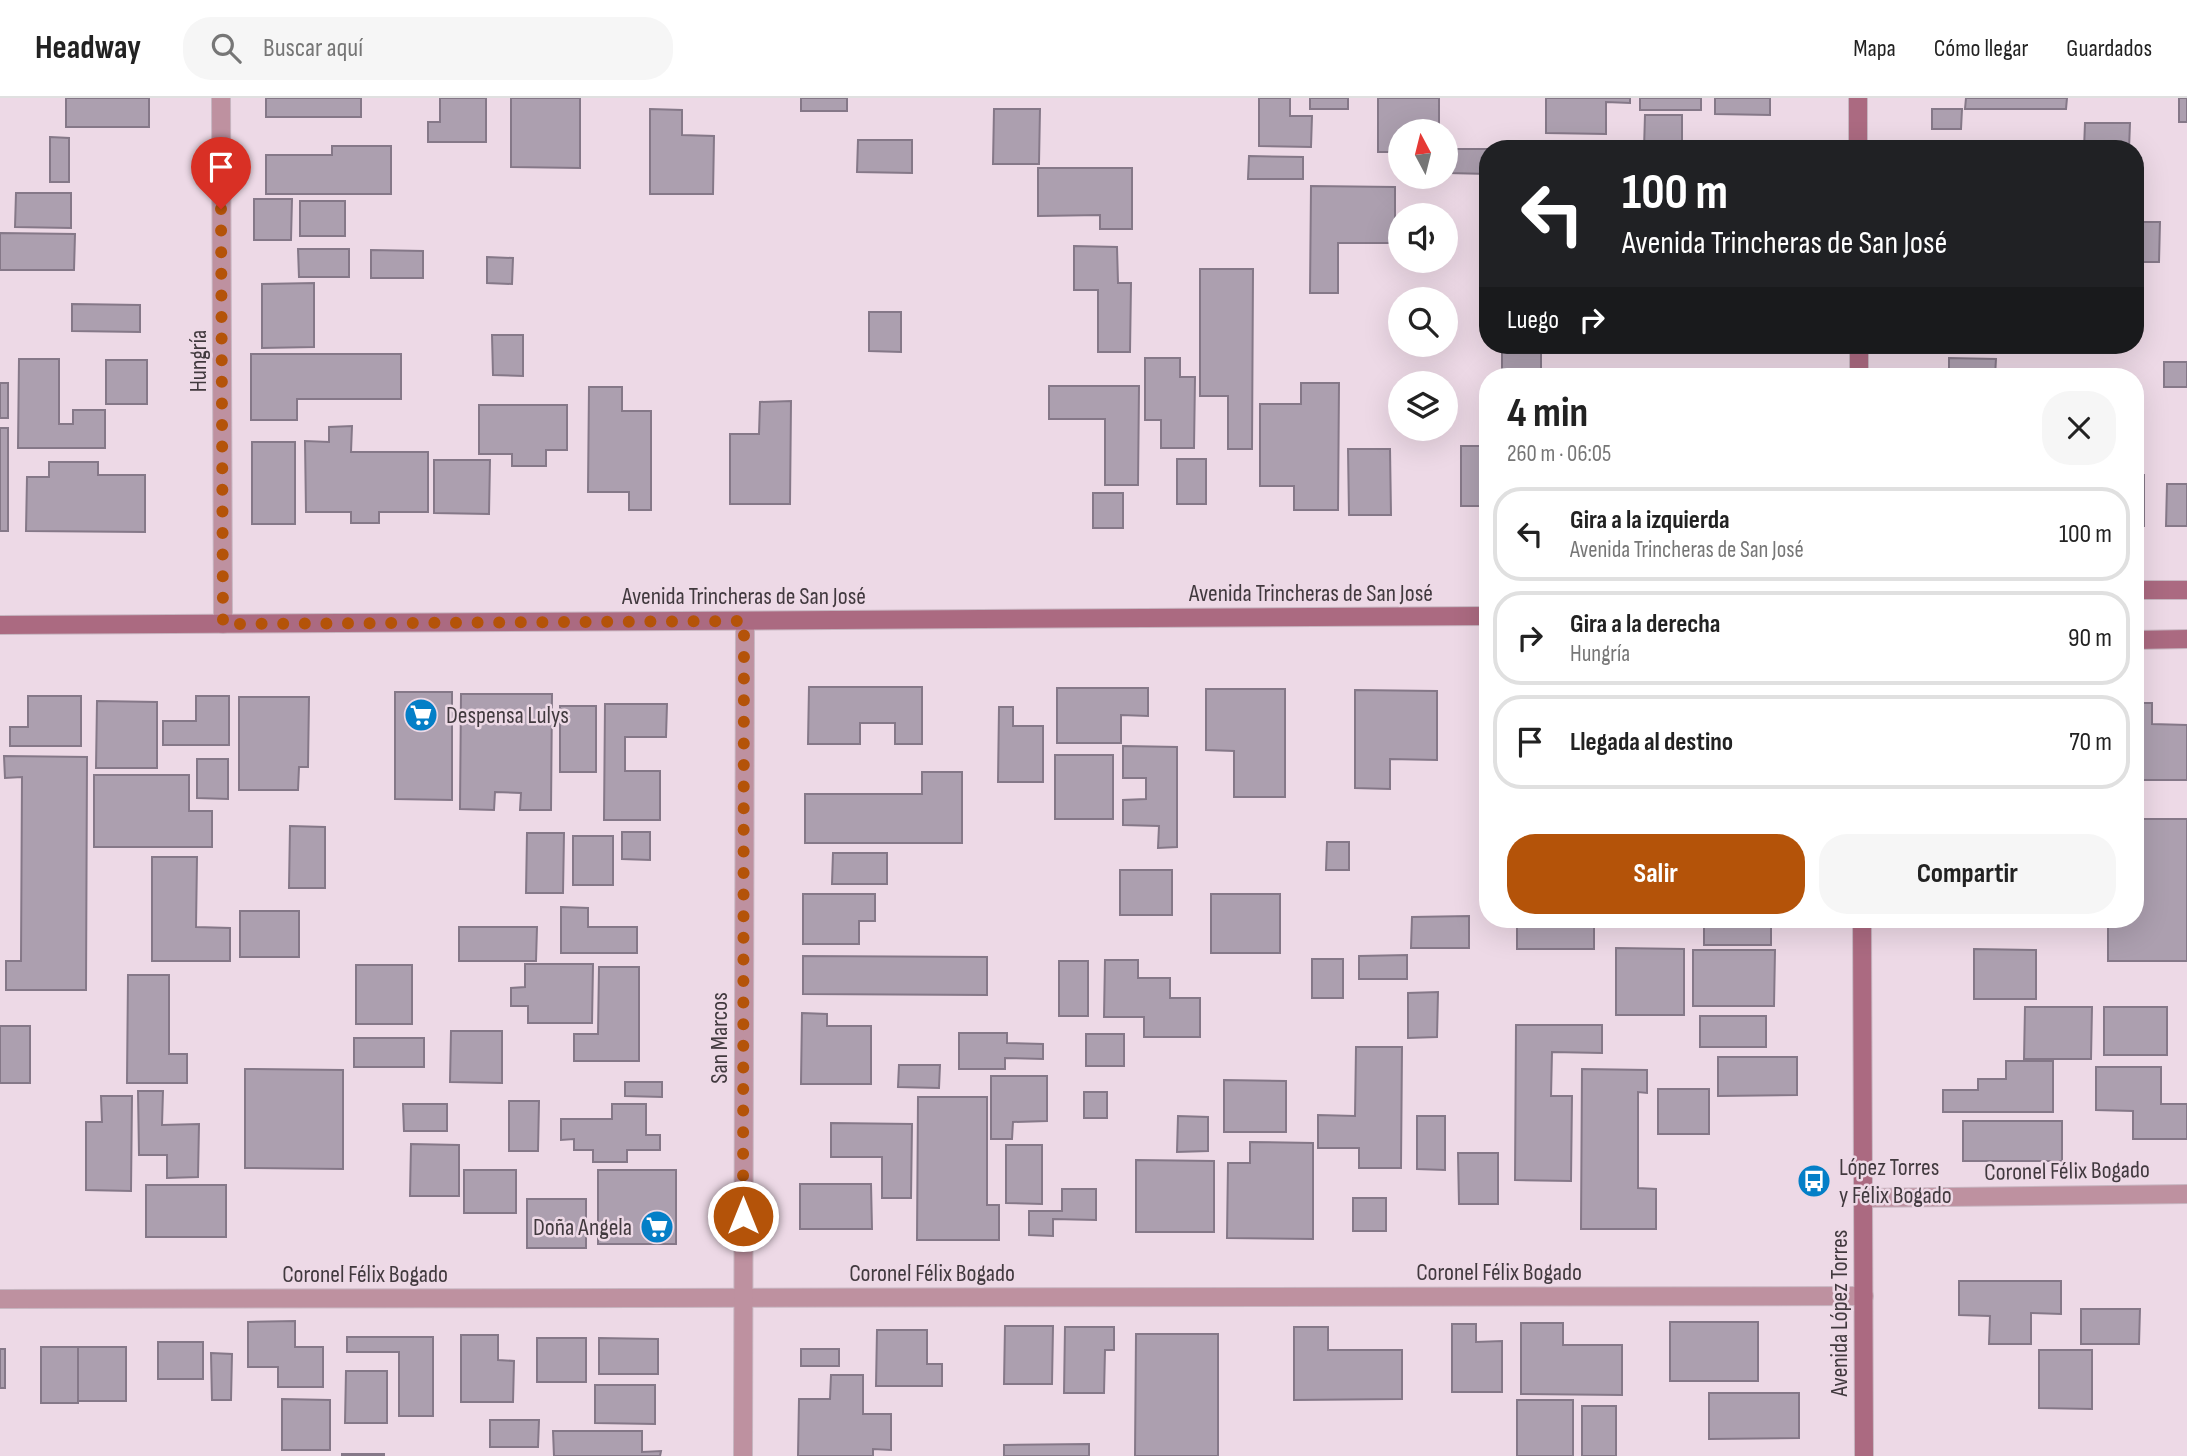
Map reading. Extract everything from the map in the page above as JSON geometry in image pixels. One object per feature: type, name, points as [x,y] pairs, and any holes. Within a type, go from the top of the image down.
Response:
[{"type":"main road","points":[[1858,98],[1858,140]]},
{"type":"main road","points":[[2144,590],[2187,590]]},
{"type":"main road","name":"Avenida Trincheras de San José","points":[[0,625],[1479,616]]},
{"type":"main road","points":[[2144,640],[2187,639]]},
{"type":"main road","name":"Avenida López Torres","points":[[1862,928],[1864,1456]]},
{"type":"street","name":"Hungría","points":[[221,98],[223,624]]},
{"type":"street","name":"San Marcos","points":[[743,1456],[744,621]]},
{"type":"street","name":"Coronel Félix Bogado","points":[[1863,1198],[2187,1194]]},
{"type":"street","name":"Coronel Félix Bogado","points":[[0,1299],[1864,1296]]},
{"type":"building","points":[[66,98],[149,98],[149,127],[66,127]]},
{"type":"building","points":[[266,98],[361,98],[361,117],[266,117]]},
{"type":"building","points":[[440,98],[486,98],[486,142],[428,142],[428,122],[440,122]]},
{"type":"building","points":[[511,98],[580,98],[580,168],[511,167]]},
{"type":"building","points":[[801,98],[847,98],[847,111],[801,111]]},
{"type":"building","points":[[1259,98],[1290,98],[1290,116],[1312,116],[1311,147],[1259,146]]},
{"type":"building","points":[[1310,98],[1348,98],[1348,109],[1310,109]]},
{"type":"building","points":[[1378,98],[1439,98],[1439,119],[1388,119],[1388,152],[1378,152]]},
{"type":"building","points":[[1546,98],[1630,98],[1630,103],[1606,102],[1606,134],[1546,133]]},
{"type":"building","points":[[1640,98],[1701,98],[1701,110],[1640,110]]},
{"type":"building","points":[[1715,98],[1770,98],[1770,115],[1715,114]]},
{"type":"building","points":[[1966,98],[2067,98],[2066,109],[1965,109]]},
{"type":"building","points":[[2179,98],[2187,98],[2187,122],[2179,122]]},
{"type":"building","points":[[650,109],[682,110],[682,135],[714,136],[713,194],[650,194]]},
{"type":"building","points":[[994,109],[1040,109],[1039,164],[993,164]]},
{"type":"building","points":[[1932,109],[1962,109],[1961,129],[1932,129]]},
{"type":"building","points":[[1645,115],[1682,115],[1682,140],[1644,140]]},
{"type":"building","points":[[2085,123],[2130,123],[2129,140],[2084,140]]},
{"type":"building","points":[[50,137],[69,138],[69,182],[50,182]]},
{"type":"building","points":[[858,140],[912,140],[912,173],[857,172]]},
{"type":"building","points":[[332,146],[391,146],[391,194],[266,194],[266,155],[332,155]]},
{"type":"building","points":[[1458,149],[1479,149],[1479,174],[1458,173]]},
{"type":"building","points":[[1249,156],[1303,157],[1303,179],[1248,179]]},
{"type":"building","points":[[1038,168],[1132,168],[1132,229],[1100,229],[1100,215],[1038,216]]},
{"type":"building","points":[[1311,186],[1395,189],[1395,203],[1388,203],[1388,243],[1338,243],[1338,293],[1310,293]]},
{"type":"building","points":[[16,193],[71,193],[71,228],[15,227]]},
{"type":"building","points":[[254,199],[292,199],[291,240],[254,240]]},
{"type":"building","points":[[300,201],[345,201],[345,236],[300,236]]},
{"type":"building","points":[[2144,222],[2160,222],[2159,262],[2144,262]]},
{"type":"building","points":[[0,233],[75,234],[74,270],[0,270]]},
{"type":"building","points":[[1074,246],[1117,247],[1118,283],[1131,283],[1130,352],[1098,352],[1098,290],[1074,290]]},
{"type":"building","points":[[298,249],[349,249],[349,277],[299,277]]},
{"type":"building","points":[[371,250],[423,251],[423,278],[371,278]]},
{"type":"building","points":[[487,257],[513,258],[512,284],[487,283]]},
{"type":"building","points":[[1200,269],[1253,269],[1252,449],[1228,449],[1228,396],[1200,396]]},
{"type":"building","points":[[314,283],[314,347],[262,348],[262,284]]},
{"type":"building","points":[[72,304],[140,305],[140,332],[72,331]]},
{"type":"building","points":[[869,312],[901,312],[901,352],[869,351]]},
{"type":"building","points":[[492,335],[523,335],[523,376],[493,375]]},
{"type":"building","points":[[251,354],[401,354],[401,399],[297,399],[297,420],[251,420]]},
{"type":"building","points":[[1502,354],[1541,354],[1541,368],[1502,368]]},
{"type":"building","points":[[1145,358],[1180,358],[1180,377],[1195,377],[1194,448],[1161,448],[1161,420],[1145,420]]},
{"type":"building","points":[[1949,358],[1996,359],[1995,368],[1949,368]]},
{"type":"building","points":[[19,359],[59,359],[59,424],[73,424],[73,410],[105,410],[105,448],[18,448]]},
{"type":"building","points":[[106,360],[147,360],[147,404],[106,404]]},
{"type":"building","points":[[2164,362],[2187,362],[2187,387],[2164,387]]},
{"type":"building","points":[[0,383],[8,383],[8,418],[0,418]]},
{"type":"building","points":[[1301,383],[1339,383],[1338,510],[1294,510],[1294,486],[1260,486],[1260,404],[1301,404]]},
{"type":"building","points":[[1049,386],[1139,386],[1138,485],[1105,485],[1105,419],[1049,419]]},
{"type":"building","points":[[589,387],[622,387],[622,411],[651,411],[651,510],[629,510],[629,492],[588,492]]},
{"type":"building","points":[[791,401],[790,504],[730,504],[730,434],[759,434],[760,402]]},
{"type":"building","points":[[479,405],[567,405],[567,450],[546,450],[546,466],[512,466],[512,454],[479,454]]},
{"type":"building","points":[[352,426],[351,452],[428,452],[428,512],[379,512],[379,523],[351,523],[351,512],[306,512],[305,441],[329,442],[329,427]]},
{"type":"building","points":[[0,428],[8,428],[8,531],[0,531]]},
{"type":"building","points":[[252,442],[295,442],[295,524],[252,524]]},
{"type":"building","points":[[1461,446],[1479,446],[1479,506],[1461,506]]},
{"type":"building","points":[[1348,449],[1390,449],[1391,515],[1349,515]]},
{"type":"building","points":[[1177,459],[1206,459],[1206,504],[1177,504]]},
{"type":"building","points":[[434,460],[490,460],[489,514],[434,513]]},
{"type":"building","points":[[49,462],[98,462],[98,475],[145,475],[145,532],[26,531],[27,477],[49,477]]},
{"type":"building","points":[[2167,484],[2187,484],[2187,526],[2166,526]]},
{"type":"building","points":[[1093,493],[1123,493],[1123,528],[1093,528]]},
{"type":"building","points":[[809,687],[922,687],[922,744],[895,744],[895,723],[860,723],[860,744],[808,744]]},
{"type":"building","points":[[1057,688],[1148,688],[1148,716],[1121,715],[1121,743],[1057,743]]},
{"type":"building","points":[[1206,689],[1285,689],[1285,797],[1234,797],[1234,751],[1206,750]]},
{"type":"building","points":[[1355,690],[1437,691],[1437,760],[1390,759],[1390,789],[1355,788]]},
{"type":"building","points":[[395,692],[452,692],[452,800],[395,799]]},
{"type":"building","points":[[461,694],[552,694],[551,810],[520,810],[521,793],[495,792],[494,810],[460,809]]},
{"type":"building","points":[[28,696],[81,696],[81,746],[10,746],[10,727],[28,727]]},
{"type":"building","points":[[196,696],[229,696],[229,745],[163,745],[163,721],[196,721]]},
{"type":"building","points":[[239,697],[309,697],[308,767],[299,767],[298,790],[239,790]]},
{"type":"building","points":[[97,701],[157,702],[157,768],[96,768]]},
{"type":"building","points":[[2144,703],[2152,703],[2152,724],[2187,725],[2187,780],[2144,780]]},
{"type":"building","points":[[605,704],[667,704],[666,737],[625,737],[625,771],[660,771],[660,820],[604,820]]},
{"type":"building","points":[[560,706],[596,706],[596,772],[560,772]]},
{"type":"building","points":[[999,707],[1013,707],[1013,726],[1043,726],[1043,782],[998,782]]},
{"type":"building","points":[[1123,746],[1177,747],[1177,847],[1158,848],[1159,826],[1123,825],[1123,800],[1146,799],[1146,778],[1123,778]]},
{"type":"building","points":[[1055,755],[1113,755],[1113,819],[1055,819]]},
{"type":"building","points":[[4,756],[87,757],[86,990],[6,990],[6,961],[21,961],[22,777],[5,778]]},
{"type":"building","points":[[197,759],[228,759],[228,799],[197,798]]},
{"type":"building","points":[[922,772],[962,772],[962,843],[805,843],[805,794],[922,794]]},
{"type":"building","points":[[94,775],[189,775],[189,811],[212,811],[212,847],[94,847]]},
{"type":"building","points":[[2144,819],[2187,819],[2187,961],[2108,961],[2108,928],[2144,928]]},
{"type":"building","points":[[290,826],[325,827],[325,888],[289,888]]},
{"type":"building","points":[[622,832],[650,832],[650,860],[622,859]]},
{"type":"building","points":[[527,833],[564,833],[563,893],[526,893]]},
{"type":"building","points":[[573,836],[613,836],[613,885],[573,885]]},
{"type":"building","points":[[1327,842],[1349,842],[1349,870],[1326,870]]},
{"type":"building","points":[[833,853],[887,853],[887,884],[832,884]]},
{"type":"building","points":[[152,857],[197,857],[196,927],[230,928],[230,961],[152,961]]},
{"type":"building","points":[[1120,870],[1172,870],[1172,915],[1120,915]]},
{"type":"building","points":[[803,894],[875,894],[875,921],[859,921],[859,944],[803,944]]},
{"type":"building","points":[[1211,894],[1280,894],[1280,953],[1211,953]]},
{"type":"building","points":[[561,907],[588,908],[588,927],[637,927],[637,953],[561,953]]},
{"type":"building","points":[[240,911],[299,911],[299,957],[240,957]]},
{"type":"building","points":[[1469,916],[1469,948],[1411,948],[1412,917]]},
{"type":"building","points":[[459,927],[537,927],[536,961],[459,961]]},
{"type":"building","points":[[1517,928],[1594,928],[1594,949],[1517,949]]},
{"type":"building","points":[[1704,928],[1771,928],[1771,945],[1704,945]]},
{"type":"building","points":[[1616,948],[1684,949],[1684,1015],[1616,1015]]},
{"type":"building","points":[[1974,949],[2036,950],[2036,999],[1974,999]]},
{"type":"building","points":[[1693,950],[1775,950],[1774,1006],[1693,1006]]},
{"type":"building","points":[[1407,955],[1407,979],[1359,979],[1359,956]]},
{"type":"building","points":[[803,956],[987,957],[987,995],[803,994]]},
{"type":"building","points":[[1312,959],[1343,959],[1343,998],[1312,998]]},
{"type":"building","points":[[1105,960],[1138,960],[1138,978],[1170,978],[1170,998],[1200,998],[1200,1037],[1144,1037],[1144,1017],[1104,1017]]},
{"type":"building","points":[[1059,961],[1088,961],[1088,1016],[1059,1016]]},
{"type":"building","points":[[525,964],[593,964],[592,1023],[528,1023],[528,1006],[511,1006],[511,988],[525,987]]},
{"type":"building","points":[[356,965],[412,965],[412,1024],[356,1024]]},
{"type":"building","points":[[599,967],[639,967],[639,1061],[574,1061],[574,1034],[598,1034]]},
{"type":"building","points":[[128,975],[169,975],[169,1054],[187,1054],[187,1083],[127,1083]]},
{"type":"building","points":[[1438,992],[1437,1037],[1408,1038],[1408,993]]},
{"type":"building","points":[[2025,1007],[2092,1007],[2091,1059],[2024,1059]]},
{"type":"building","points":[[2104,1007],[2167,1007],[2167,1055],[2104,1055]]},
{"type":"building","points":[[802,1013],[827,1014],[827,1026],[871,1026],[871,1084],[801,1084]]},
{"type":"building","points":[[1700,1016],[1766,1016],[1766,1047],[1700,1047]]},
{"type":"building","points":[[1516,1025],[1602,1025],[1602,1053],[1552,1052],[1551,1096],[1572,1096],[1571,1181],[1515,1180]]},
{"type":"building","points":[[0,1026],[30,1026],[30,1083],[0,1083]]},
{"type":"building","points":[[451,1031],[502,1031],[502,1083],[450,1082]]},
{"type":"building","points":[[959,1033],[1007,1033],[1007,1043],[1043,1044],[1043,1059],[1005,1058],[1005,1069],[959,1069]]},
{"type":"building","points":[[1086,1034],[1124,1034],[1124,1066],[1086,1066]]},
{"type":"building","points":[[354,1038],[424,1038],[424,1067],[354,1067]]},
{"type":"building","points":[[1356,1047],[1402,1047],[1401,1168],[1359,1168],[1359,1148],[1318,1148],[1318,1115],[1355,1116]]},
{"type":"building","points":[[1718,1057],[1797,1057],[1797,1095],[1718,1096]]},
{"type":"building","points":[[2006,1061],[2053,1061],[2053,1112],[1943,1112],[1943,1090],[1978,1090],[1978,1079],[2006,1079]]},
{"type":"building","points":[[899,1065],[940,1065],[939,1088],[898,1087]]},
{"type":"building","points":[[2096,1067],[2161,1067],[2161,1104],[2187,1104],[2187,1139],[2133,1139],[2133,1111],[2096,1110]]},
{"type":"building","points":[[245,1069],[343,1070],[343,1169],[245,1168]]},
{"type":"building","points":[[1582,1069],[1647,1070],[1647,1093],[1638,1092],[1638,1188],[1656,1189],[1656,1229],[1581,1229]]},
{"type":"building","points":[[991,1076],[1047,1076],[1047,1121],[1013,1122],[1012,1139],[991,1139]]},
{"type":"building","points":[[1224,1080],[1286,1081],[1286,1132],[1224,1132]]},
{"type":"building","points":[[625,1082],[662,1082],[662,1097],[625,1096]]},
{"type":"building","points":[[1658,1089],[1709,1089],[1709,1134],[1658,1134]]},
{"type":"building","points":[[138,1091],[163,1091],[162,1125],[199,1124],[198,1177],[167,1178],[167,1155],[139,1155]]},
{"type":"building","points":[[1084,1092],[1107,1092],[1107,1118],[1084,1118]]},
{"type":"building","points":[[101,1096],[132,1096],[131,1191],[86,1190],[86,1122],[102,1122]]},
{"type":"building","points":[[918,1097],[987,1097],[987,1205],[999,1205],[999,1240],[917,1240]]},
{"type":"building","points":[[509,1101],[539,1101],[538,1151],[509,1151]]},
{"type":"building","points":[[403,1104],[447,1104],[447,1131],[404,1131]]},
{"type":"building","points":[[612,1104],[646,1104],[646,1135],[660,1135],[660,1150],[627,1150],[627,1162],[593,1162],[593,1150],[574,1150],[574,1139],[561,1140],[561,1119],[612,1119]]},
{"type":"building","points":[[1178,1116],[1208,1117],[1208,1151],[1177,1152]]},
{"type":"building","points":[[1417,1116],[1445,1116],[1445,1170],[1417,1169]]},
{"type":"building","points":[[1963,1121],[2062,1121],[2062,1161],[1963,1161]]},
{"type":"building","points":[[831,1123],[912,1124],[911,1198],[882,1198],[882,1157],[831,1157]]},
{"type":"building","points":[[1250,1142],[1313,1143],[1313,1239],[1227,1238],[1228,1163],[1250,1163]]},
{"type":"building","points":[[411,1144],[459,1145],[459,1196],[410,1196]]},
{"type":"building","points":[[1006,1145],[1042,1145],[1042,1204],[1006,1203]]},
{"type":"building","points":[[1458,1153],[1498,1153],[1498,1204],[1459,1204]]},
{"type":"building","points":[[1136,1160],[1214,1161],[1214,1232],[1136,1232]]},
{"type":"building","points":[[464,1170],[516,1170],[516,1213],[464,1213]]},
{"type":"building","points":[[598,1170],[676,1170],[676,1244],[598,1244]]},
{"type":"building","points":[[800,1184],[871,1184],[872,1229],[800,1229]]},
{"type":"building","points":[[146,1185],[226,1185],[226,1237],[146,1237]]},
{"type":"building","points":[[1062,1189],[1096,1189],[1096,1220],[1053,1219],[1053,1236],[1029,1235],[1029,1211],[1062,1211]]},
{"type":"building","points":[[1353,1198],[1386,1198],[1386,1231],[1353,1231]]},
{"type":"building","points":[[527,1199],[586,1199],[586,1248],[527,1248]]},
{"type":"building","points":[[1959,1281],[2061,1281],[2061,1314],[2031,1313],[2031,1344],[1989,1344],[1990,1316],[1959,1315]]},
{"type":"building","points":[[2081,1309],[2140,1309],[2139,1344],[2081,1344]]},
{"type":"building","points":[[295,1321],[295,1347],[323,1347],[323,1387],[278,1387],[278,1367],[248,1367],[248,1322]]},
{"type":"building","points":[[1670,1322],[1758,1322],[1758,1381],[1670,1381]]},
{"type":"building","points":[[1521,1323],[1563,1323],[1563,1345],[1622,1345],[1622,1395],[1521,1394]]},
{"type":"building","points":[[1452,1324],[1476,1324],[1476,1342],[1502,1341],[1502,1392],[1452,1392]]},
{"type":"building","points":[[1005,1326],[1053,1326],[1052,1384],[1004,1384]]},
{"type":"building","points":[[1065,1327],[1114,1327],[1114,1350],[1105,1350],[1104,1393],[1064,1393]]},
{"type":"building","points":[[1294,1327],[1328,1327],[1328,1350],[1402,1350],[1402,1399],[1294,1400]]},
{"type":"building","points":[[877,1330],[927,1330],[927,1364],[942,1364],[942,1386],[876,1386]]},
{"type":"building","points":[[1136,1334],[1218,1334],[1218,1456],[1135,1456]]},
{"type":"building","points":[[461,1335],[498,1335],[498,1360],[514,1361],[513,1402],[461,1402]]},
{"type":"building","points":[[347,1337],[433,1337],[433,1416],[399,1416],[399,1352],[347,1352]]},
{"type":"building","points":[[537,1338],[586,1338],[586,1382],[537,1382]]},
{"type":"building","points":[[599,1338],[658,1339],[658,1374],[599,1374]]},
{"type":"building","points":[[158,1342],[203,1342],[203,1379],[158,1379]]},
{"type":"building","points":[[41,1347],[78,1347],[78,1403],[41,1403]]},
{"type":"building","points":[[78,1347],[126,1347],[126,1401],[78,1401]]},
{"type":"building","points":[[0,1349],[5,1349],[5,1388],[0,1388]]},
{"type":"building","points":[[801,1349],[839,1349],[839,1366],[801,1366]]},
{"type":"building","points":[[2039,1350],[2092,1350],[2092,1409],[2039,1408]]},
{"type":"building","points":[[211,1353],[232,1354],[231,1400],[212,1400]]},
{"type":"building","points":[[346,1371],[387,1371],[387,1423],[345,1423]]},
{"type":"building","points":[[831,1375],[863,1375],[863,1414],[891,1414],[891,1450],[873,1449],[873,1456],[798,1456],[799,1399],[830,1399]]},
{"type":"building","points":[[595,1385],[655,1385],[655,1424],[595,1423]]},
{"type":"building","points":[[1709,1393],[1799,1393],[1799,1438],[1709,1439]]},
{"type":"building","points":[[282,1399],[330,1400],[330,1450],[282,1450]]},
{"type":"building","points":[[1517,1400],[1573,1400],[1573,1456],[1517,1456]]},
{"type":"building","points":[[1582,1406],[1616,1406],[1616,1456],[1582,1456]]},
{"type":"building","points":[[490,1420],[539,1420],[538,1447],[490,1447]]},
{"type":"building","points":[[553,1431],[642,1431],[642,1452],[661,1451],[660,1456],[554,1456]]},
{"type":"building","points":[[1089,1444],[1089,1456],[1004,1456],[1004,1445]]},
{"type":"building","points":[[384,1454],[384,1456],[342,1456]]},
{"type":"place","name":"Despensa Lulys","points":[[421,715]]},
{"type":"place","name":"López Torres y Félix Bogado","points":[[1814,1181]]},
{"type":"place","name":"Doña Angela","points":[[657,1227]]},
{"type":"route","points":[[221,209],[223,624],[744,621],[743,1216]]}]
